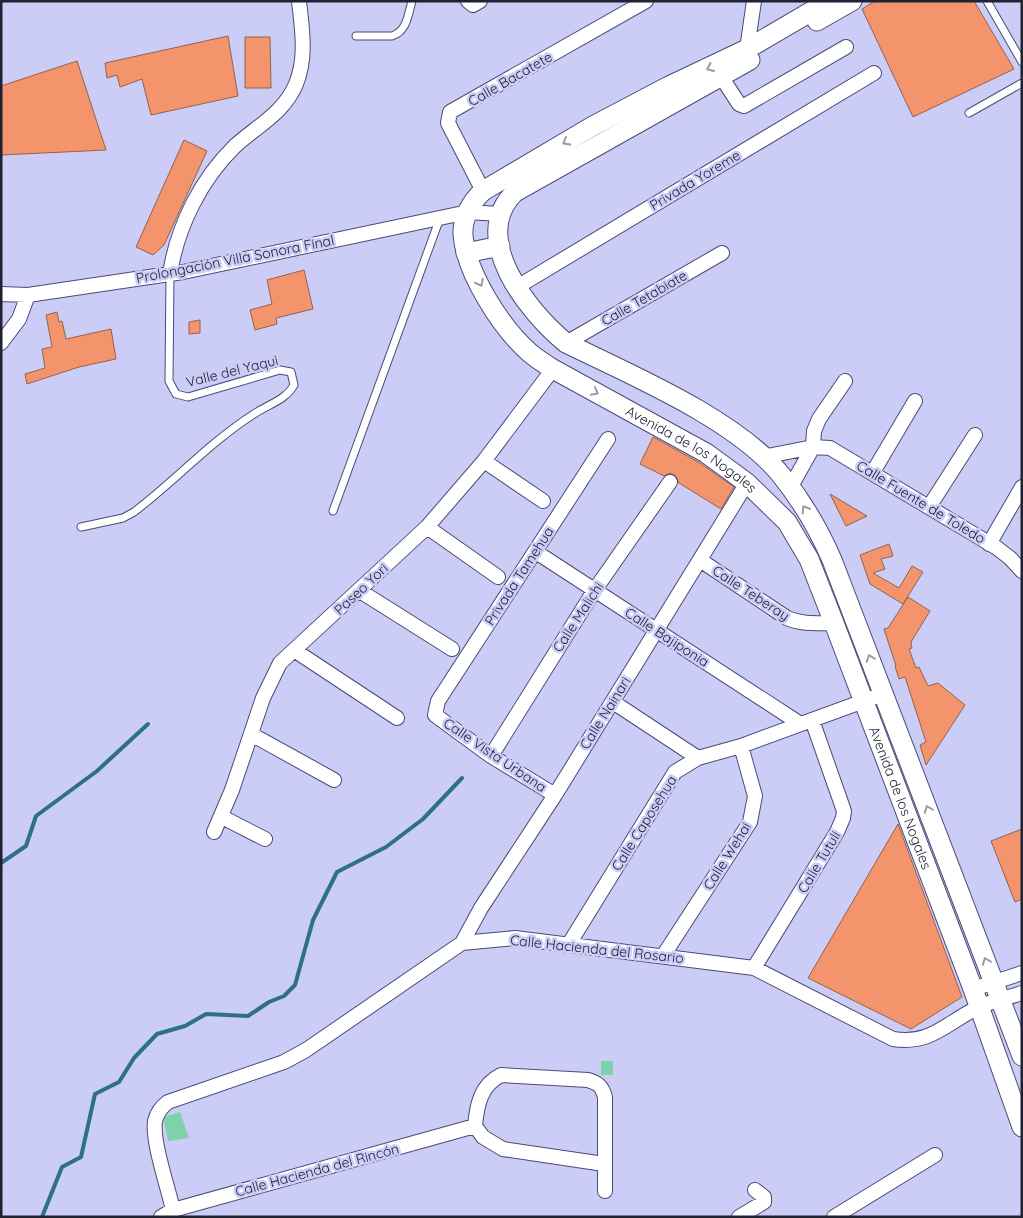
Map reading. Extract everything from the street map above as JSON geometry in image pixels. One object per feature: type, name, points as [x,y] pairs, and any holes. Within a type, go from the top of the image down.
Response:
[{"type":"main road","name":"Avenida de los Nogales","points":[[829,1],[748,49],[650,95],[483,191],[475,198],[468,212],[463,233],[466,253],[483,290],[513,335],[530,353],[552,369],[683,439],[747,483],[787,522],[809,559],[834,623],[973,989],[978,1008],[1022,1127]]},
{"type":"main road","points":[[499,214],[507,200],[526,185],[722,78],[852,1]]},
{"type":"main road","name":"Avenida de los Nogales","points":[[499,214],[497,235],[500,246],[517,287],[536,315],[566,343],[703,413],[763,457],[790,488],[820,534],[832,560],[1022,1056]]},
{"type":"main road","points":[[466,253],[500,246]]},
{"type":"street","points":[[170,274],[173,251],[185,218],[209,178],[235,146],[280,110],[290,98],[302,67],[304,51],[299,1]]},
{"type":"street","name":"Calle Bacatete","points":[[483,191],[448,123],[450,112],[646,1]]},
{"type":"street","points":[[748,49],[754,1]]},
{"type":"street","points":[[722,78],[739,104],[746,105],[846,47]]},
{"type":"street","name":"Privada Yoreme","points":[[517,287],[874,73]]},
{"type":"street","name":"Prolongación Villa Sonora Final","points":[[1,294],[28,295],[170,274],[468,212],[499,214]]},
{"type":"street","name":"Calle Tetabiate","points":[[566,343],[722,253]]},
{"type":"street","points":[[1,343],[19,319],[28,295]]},
{"type":"street","name":"Paseo Yori","points":[[214,832],[222,817],[271,678],[280,663],[360,591],[426,527],[484,461],[552,369]]},
{"type":"street","points":[[790,488],[813,447],[814,431],[819,419],[846,381]]},
{"type":"street","points":[[873,472],[915,401]]},
{"type":"street","points":[[929,507],[975,435]]},
{"type":"street","name":"Privada Tamehua","points":[[435,715],[438,701],[608,439]]},
{"type":"street","name":"Calle Fuente de Toledo","points":[[763,457],[813,447],[830,448],[873,472],[989,544],[1010,558],[1022,572]]},
{"type":"street","points":[[484,461],[543,501]]},
{"type":"street","name":"Calle Malichi","points":[[491,756],[594,591],[670,482]]},
{"type":"street","name":"Calle Nainari","points":[[462,943],[481,908],[555,795],[747,483]]},
{"type":"street","points":[[989,544],[1022,487]]},
{"type":"street","points":[[426,527],[498,576]]},
{"type":"street","name":"Calle Bajiponia","points":[[536,552],[594,591],[805,721]]},
{"type":"street","name":"Calle Teberay","points":[[700,560],[787,618],[798,622],[834,623]]},
{"type":"street","points":[[360,591],[452,649]]},
{"type":"street","points":[[294,650],[397,718]]},
{"type":"street","name":"Calle Caposehua","points":[[569,944],[675,772],[698,758],[741,746],[883,694]]},
{"type":"street","points":[[613,702],[698,758]]},
{"type":"street","name":"Calle Vista Urbana","points":[[435,715],[491,756],[555,795]]},
{"type":"street","name":"Calle Tutuli","points":[[754,968],[844,818],[841,800],[805,721]]},
{"type":"street","points":[[251,734],[334,780]]},
{"type":"street","name":"Calle Wehai","points":[[663,956],[750,822],[755,796],[741,746]]},
{"type":"street","points":[[222,817],[265,839]]},
{"type":"street","name":"Calle Hacienda del Rosario","points":[[167,1213],[154,1132],[155,1119],[161,1107],[168,1102],[284,1062],[306,1050],[462,943],[515,938],[754,968],[893,1039],[908,1042],[923,1039],[978,1008],[1022,993]]},
{"type":"street","points":[[973,989],[1022,973]]},
{"type":"street","points":[[604,1164],[503,1149],[489,1141],[475,1126],[484,1088],[491,1080],[501,1075],[588,1080],[597,1083],[602,1088],[605,1097],[605,1191]]},
{"type":"street","name":"Calle Hacienda del Rincón","points":[[167,1213],[475,1126]]},
{"type":"street","points":[[834,1217],[935,1155]]},
{"type":"street","points":[[739,1217],[764,1202],[764,1197],[755,1190]]},
{"type":"lane","points":[[356,36],[392,36],[397,34],[405,25],[412,1]]},
{"type":"lane","points":[[987,1],[1022,62]]},
{"type":"lane","points":[[969,113],[1022,83]]},
{"type":"lane","points":[[333,511],[440,218]]},
{"type":"lane","name":"Valle del Yaqui","points":[[81,527],[123,518],[134,512],[215,442],[254,414],[286,396],[294,385],[291,372],[280,370],[188,397],[176,394],[169,382],[170,274]]},
{"type":"green space","points":[[601,1061],[613,1061],[613,1075],[601,1075]]},
{"type":"green space","points":[[180,1112],[189,1138],[168,1141],[163,1117]]},
{"type":"building","points":[[875,1],[974,1],[1014,69],[913,117],[862,9]]},
{"type":"building","points":[[228,36],[238,96],[151,115],[142,79],[120,87],[117,75],[107,78],[105,63]]},
{"type":"building","points":[[245,37],[270,37],[271,88],[245,88]]},
{"type":"building","points":[[77,61],[106,150],[1,155],[1,86]]},
{"type":"building","points":[[184,140],[207,151],[164,245],[153,255],[136,247]]},
{"type":"building","points":[[304,270],[313,309],[276,318],[277,324],[255,330],[250,310],[272,304],[267,280]]},
{"type":"building","points":[[57,312],[59,322],[62,321],[66,339],[111,329],[116,359],[79,367],[27,384],[25,374],[45,368],[42,349],[52,347],[46,315]]},
{"type":"building","points":[[200,320],[200,333],[189,334],[189,322]]},
{"type":"building","points":[[653,437],[700,463],[734,487],[721,509],[679,483],[675,475],[670,473],[664,476],[640,464]]},
{"type":"building","points":[[830,494],[867,516],[846,526]]},
{"type":"building","points":[[889,544],[893,556],[881,559],[885,569],[873,573],[899,588],[912,566],[923,572],[903,604],[870,584],[860,555]]},
{"type":"building","points":[[908,597],[930,611],[911,642],[912,648],[909,649],[916,668],[919,667],[928,686],[938,683],[965,705],[926,765],[920,745],[926,742],[905,677],[899,679],[884,629],[888,628]]},
{"type":"building","points":[[898,824],[962,997],[911,1029],[808,978]]},
{"type":"building","points":[[1022,829],[1022,899],[1015,902],[991,841]]},
{"type":"waterway","points":[[1,863],[26,846],[36,816],[97,771],[148,724]]},
{"type":"waterway","points":[[42,1217],[62,1167],[81,1157],[95,1094],[119,1082],[134,1058],[157,1034],[185,1026],[206,1014],[248,1016],[269,1002],[284,996],[295,985],[313,920],[337,872],[386,847],[423,819],[462,778]]}]
